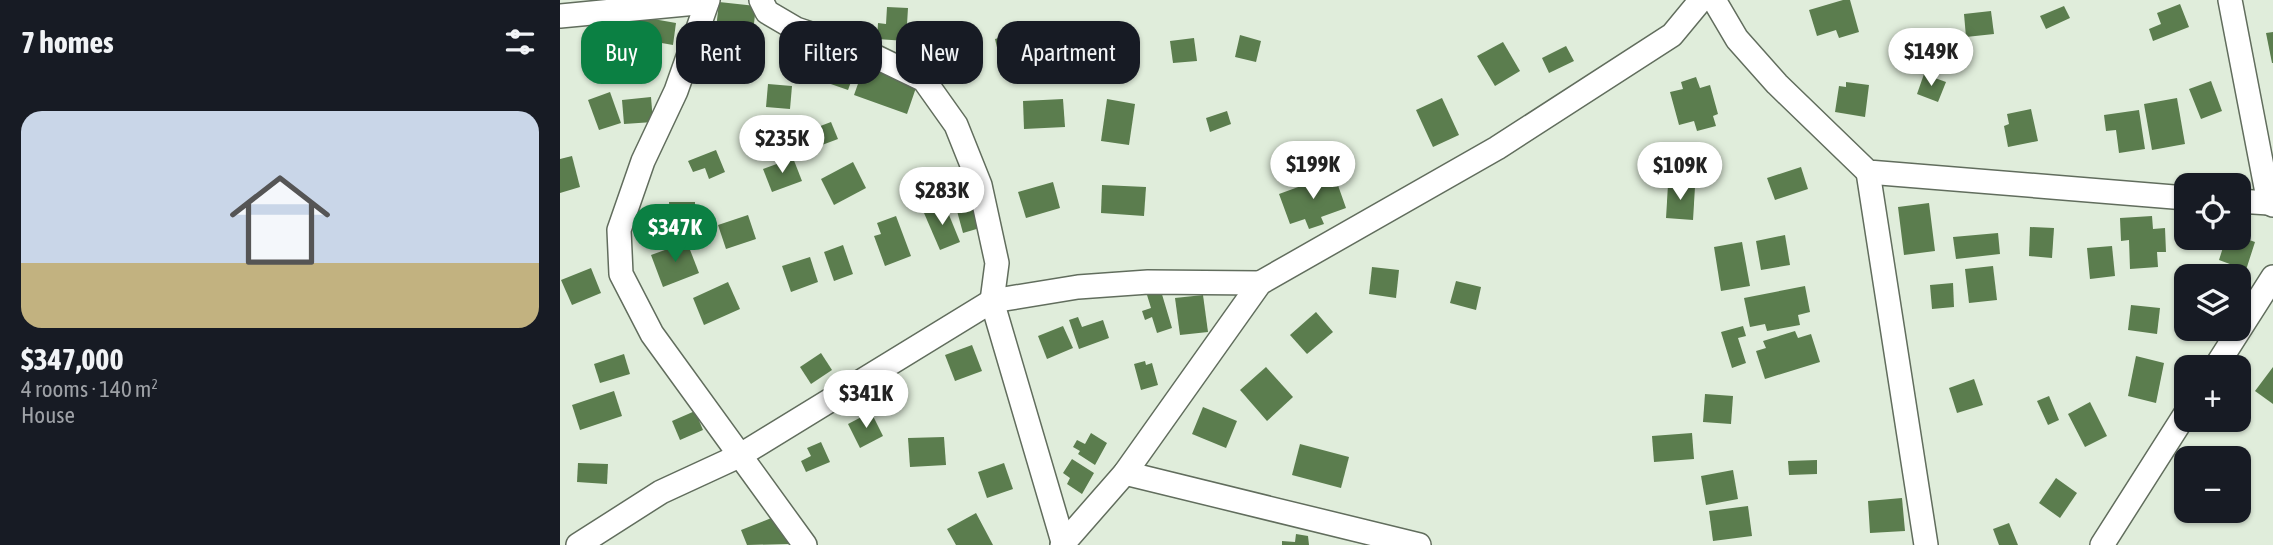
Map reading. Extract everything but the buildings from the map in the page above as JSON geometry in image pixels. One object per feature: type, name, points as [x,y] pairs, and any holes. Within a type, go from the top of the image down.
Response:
[{"type":"street","points":[[761,0],[767,12],[796,29],[868,53],[924,80],[956,125],[979,185],[997,264],[992,301],[1063,543]]},
{"type":"street","points":[[1063,543],[1125,473],[1260,283],[1497,148],[1672,35],[1701,0]]},
{"type":"street","points":[[1714,0],[1737,38],[1769,75],[1868,172],[1926,545]]},
{"type":"street","points":[[2230,0],[2271,204],[2251,202]]},
{"type":"street","points":[[560,16],[707,1],[676,91],[643,161],[619,230],[621,274],[652,334],[805,545]]},
{"type":"street","points":[[1868,172],[2174,197]]},
{"type":"street","points":[[2223,355],[2273,276]]},
{"type":"street","points":[[578,545],[661,492],[739,456],[992,301],[1078,287],[1134,283],[1260,283]]},
{"type":"street","points":[[2102,545],[2174,432]]},
{"type":"street","points":[[1125,473],[1419,545]]}]
